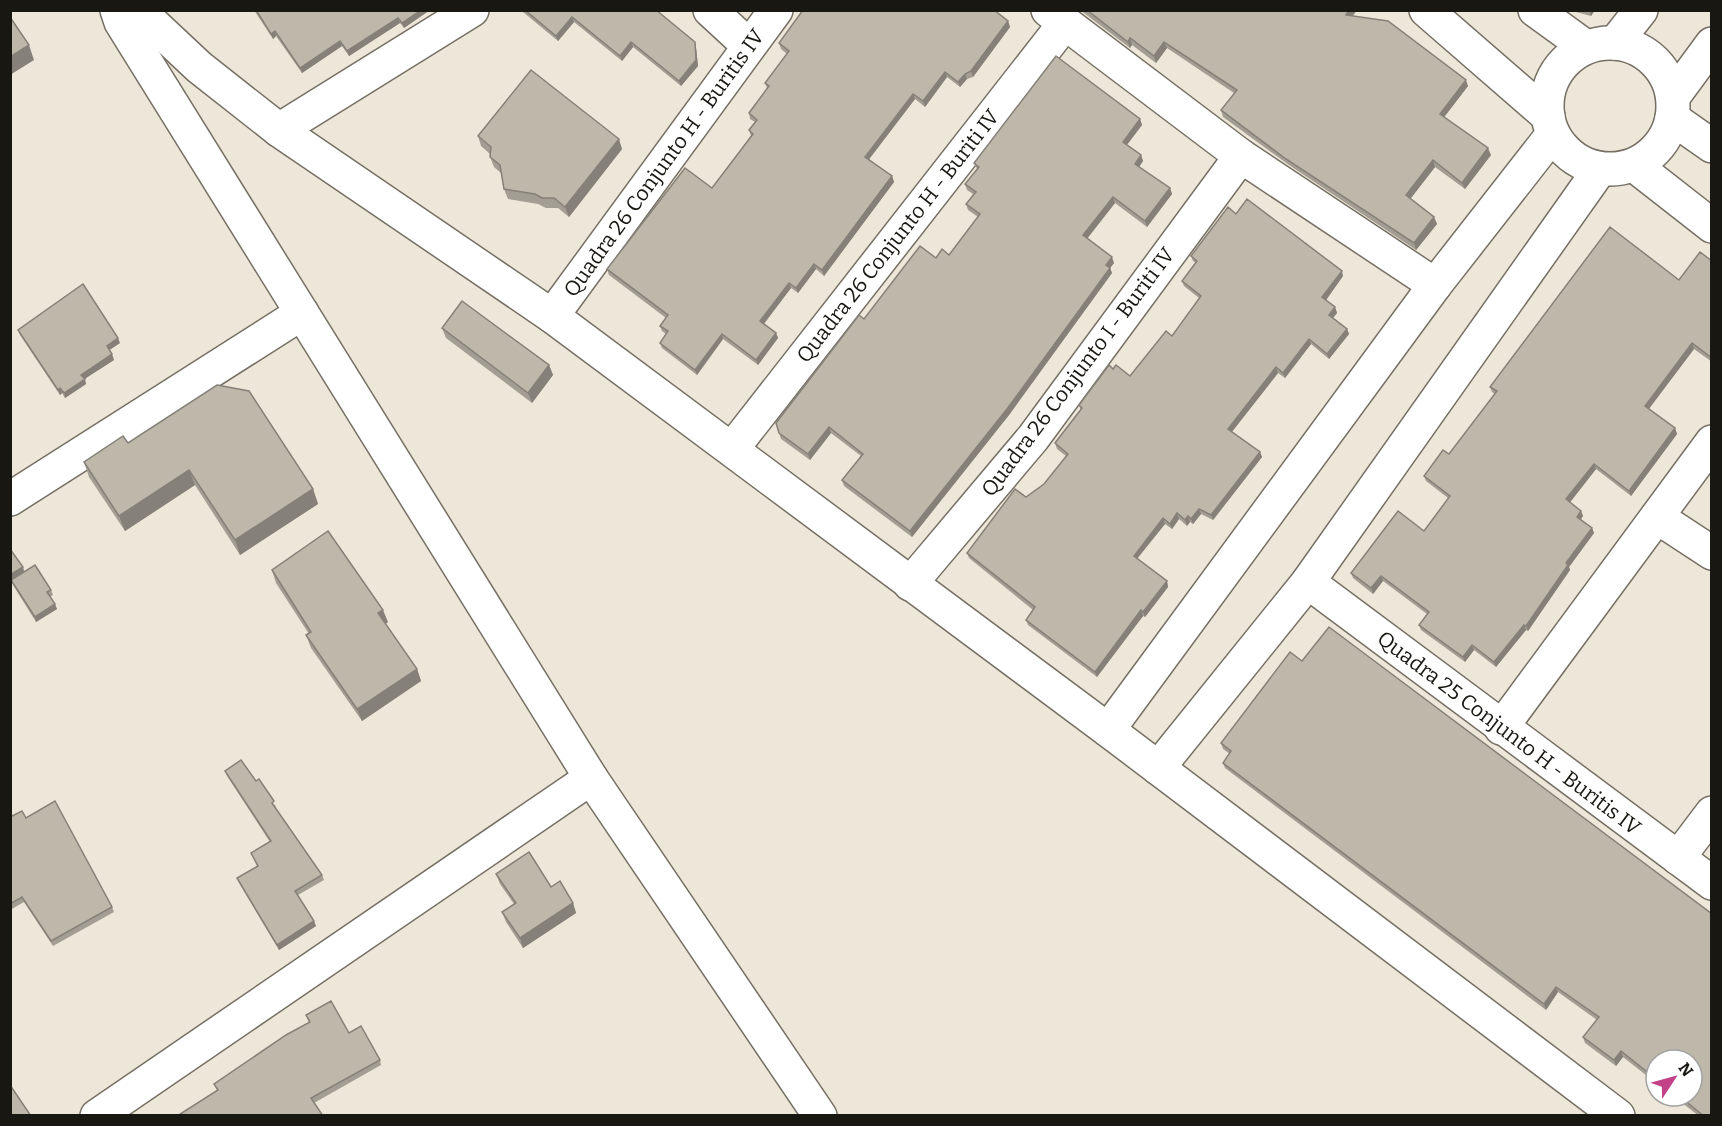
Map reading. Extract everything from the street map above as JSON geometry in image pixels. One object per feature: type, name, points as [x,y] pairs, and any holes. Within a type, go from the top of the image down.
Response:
[{"type":"street","points":[[117,10],[121,22],[591,778],[820,1116]]},
{"type":"street","points":[[144,10],[151,22],[199,67],[279,130],[552,316],[1108,730],[1618,1116]]},
{"type":"street","points":[[279,130],[472,10]]},
{"type":"street","points":[[710,10],[749,46]]},
{"type":"street","name":"Quadra 26 Conjunto H - Buritis IV","points":[[552,316],[776,10]]},
{"type":"street","points":[[1426,10],[1550,125],[1565,151],[1581,162],[1600,169],[1617,169],[1634,165],[1652,154],[1665,138],[1672,107],[1712,44]]},
{"type":"street","points":[[1535,10],[1601,45],[1635,49],[1653,60],[1666,77],[1672,107],[1712,146]]},
{"type":"street","points":[[1108,730],[1550,125],[1548,94],[1555,75],[1568,58],[1601,45],[1641,10]]},
{"type":"street","points":[[1056,17],[1241,156],[1435,285]]},
{"type":"street","name":"Quadra 26 Conjunto H - Buriti IV","points":[[732,449],[1056,17]]},
{"type":"street","name":"Quadra 26 Conjunto I - Buriti IV","points":[[910,584],[1033,438],[1241,156]]},
{"type":"street","points":[[1634,165],[1712,226]]},
{"type":"street","points":[[1158,768],[1308,582],[1600,169]]},
{"type":"street","points":[[10,499],[302,313]]},
{"type":"street","points":[[1501,728],[1712,442]]},
{"type":"street","points":[[1657,517],[1712,554]]},
{"type":"street","name":"Quadra 25 Conjunto H - Buritis IV","points":[[1308,582],[1712,883]]},
{"type":"street","points":[[97,1116],[591,778]]},
{"type":"street","points":[[1678,858],[1712,813]]},
{"type":"building","points":[[256,10],[421,10],[402,23],[398,18],[347,51],[340,41],[300,68],[275,31],[271,34]]},
{"type":"building","points":[[525,10],[656,10],[695,42],[696,60],[679,81],[631,42],[620,56],[572,17],[556,36]]},
{"type":"building","points":[[803,10],[994,10],[1008,21],[971,71],[958,82],[945,72],[923,101],[913,94],[865,157],[892,176],[822,270],[814,264],[796,288],[789,283],[760,321],[776,333],[756,360],[722,334],[695,370],[660,343],[668,331],[660,326],[668,315],[607,269],[685,168],[712,188],[753,134],[749,130],[757,120],[749,113],[769,86],[765,83],[789,51],[779,43]]},
{"type":"building","points":[[1087,10],[1349,10],[1346,15],[1388,21],[1466,80],[1440,114],[1488,148],[1462,183],[1433,160],[1406,195],[1434,217],[1414,243],[1286,159],[1221,110],[1237,90],[1164,42],[1154,56],[1130,38],[1128,42]]},
{"type":"building","points":[[10,17],[29,45],[10,57]]},
{"type":"building","points":[[1056,56],[1140,119],[1123,142],[1141,155],[1135,164],[1170,188],[1145,221],[1113,197],[1083,235],[1112,257],[1106,265],[1110,268],[1007,409],[910,531],[842,480],[863,454],[829,427],[808,454],[779,433],[776,423],[859,315],[864,319],[920,246],[936,258],[942,249],[949,255],[980,214],[966,204],[976,192],[965,184],[979,167],[974,163]]},
{"type":"building","points":[[531,70],[619,139],[565,207],[554,198],[542,198],[535,194],[504,189],[500,165],[490,157],[491,147],[478,136]]},
{"type":"building","points":[[1247,199],[1342,271],[1322,297],[1335,307],[1329,315],[1347,329],[1327,354],[1309,339],[1283,373],[1276,367],[1228,429],[1260,452],[1211,515],[1199,509],[1191,519],[1188,516],[1185,520],[1177,513],[1170,524],[1163,518],[1134,556],[1167,581],[1143,612],[1141,610],[1095,672],[1026,620],[1035,607],[967,553],[1015,489],[1026,497],[1044,484],[1068,454],[1055,443],[1082,408],[1079,405],[1109,365],[1113,369],[1116,365],[1130,376],[1166,331],[1172,336],[1201,296],[1182,281],[1197,261],[1191,256],[1228,207],[1236,214]]},
{"type":"building","points":[[1610,227],[1679,280],[1700,252],[1712,261],[1712,358],[1692,343],[1645,406],[1675,428],[1629,491],[1594,464],[1566,499],[1581,511],[1577,517],[1592,528],[1566,563],[1568,565],[1526,626],[1524,625],[1494,662],[1472,645],[1463,657],[1419,625],[1429,612],[1381,576],[1371,588],[1351,573],[1398,511],[1424,531],[1450,496],[1424,476],[1443,450],[1449,454],[1497,391],[1490,387]]},
{"type":"building","points":[[83,284],[118,338],[107,346],[112,354],[81,375],[85,379],[64,393],[60,388],[58,390],[18,330]]},
{"type":"building","points":[[462,301],[549,365],[528,393],[442,328]]},
{"type":"building","points":[[217,385],[249,391],[313,489],[235,540],[189,470],[119,516],[84,462],[123,436],[128,443]]},
{"type":"building","points":[[328,531],[383,610],[378,613],[417,669],[357,709],[306,635],[311,632],[272,570]]},
{"type":"building","points":[[10,549],[23,567],[10,575]]},
{"type":"building","points":[[35,565],[51,590],[47,592],[55,604],[35,617],[11,580]]},
{"type":"building","points":[[1329,627],[1712,914],[1712,1116],[1704,1116],[1694,1108],[1704,1108],[1704,1048],[1644,1048],[1644,1069],[1621,1051],[1614,1060],[1583,1037],[1599,1017],[1556,987],[1544,1004],[1223,763],[1231,751],[1221,743],[1290,652],[1302,661]]},
{"type":"building","points":[[241,760],[256,781],[259,779],[274,801],[272,803],[322,875],[295,891],[314,921],[277,945],[237,878],[258,866],[251,853],[271,841],[225,771]]},
{"type":"building","points":[[55,801],[112,907],[51,941],[22,897],[10,904],[10,817],[22,811],[26,818]]},
{"type":"building","points":[[529,852],[551,887],[560,881],[573,903],[520,938],[502,912],[516,903],[496,874]]},
{"type":"building","points":[[331,1001],[349,1033],[361,1026],[380,1060],[311,1098],[323,1116],[177,1116],[218,1090],[214,1084],[286,1035],[310,1022],[306,1015]]},
{"type":"building","points":[[10,1085],[31,1116],[10,1116]]}]
